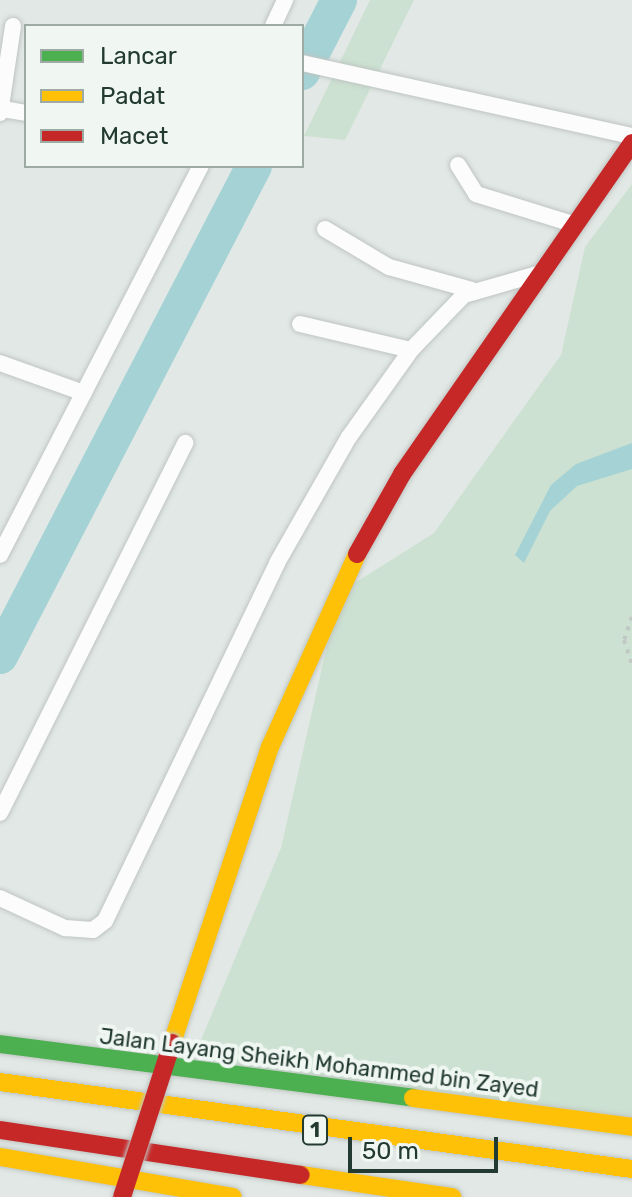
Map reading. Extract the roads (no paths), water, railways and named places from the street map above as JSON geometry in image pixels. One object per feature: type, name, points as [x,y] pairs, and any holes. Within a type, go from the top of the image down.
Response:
[{"type":"main road","points":[[122,1197],[270,747],[341,583],[402,474],[632,143]]},
{"type":"main road","name":"Jalan Layang Sheikh Mohammed bin Zayed","points":[[0,1044],[632,1127]]},
{"type":"main road","name":"1","points":[[0,1082],[190,1113],[632,1169]]},
{"type":"main road","name":"1","points":[[0,1132],[452,1197]]},
{"type":"main road","points":[[0,1157],[233,1197]]},
{"type":"street","points":[[274,24],[285,0]]},
{"type":"street","points":[[13,26],[1,111],[24,113]]},
{"type":"street","points":[[304,63],[632,136]]},
{"type":"street","points":[[458,165],[476,194],[576,225]]},
{"type":"street","points":[[0,555],[200,168]]},
{"type":"street","points":[[325,229],[389,267],[472,290],[544,272]]},
{"type":"street","points":[[0,898],[65,928],[93,930],[105,921],[291,537],[411,350],[472,290]]},
{"type":"street","points":[[300,324],[411,350]]},
{"type":"street","points":[[0,363],[84,393]]},
{"type":"street","points":[[0,813],[185,443]]},
{"type":"water","points":[[632,443],[632,469],[577,486],[550,511],[524,563],[515,555],[551,485],[576,464]]},
{"type":"waterway","points":[[304,68],[339,0]]},
{"type":"waterway","points":[[0,656],[253,168]]}]
